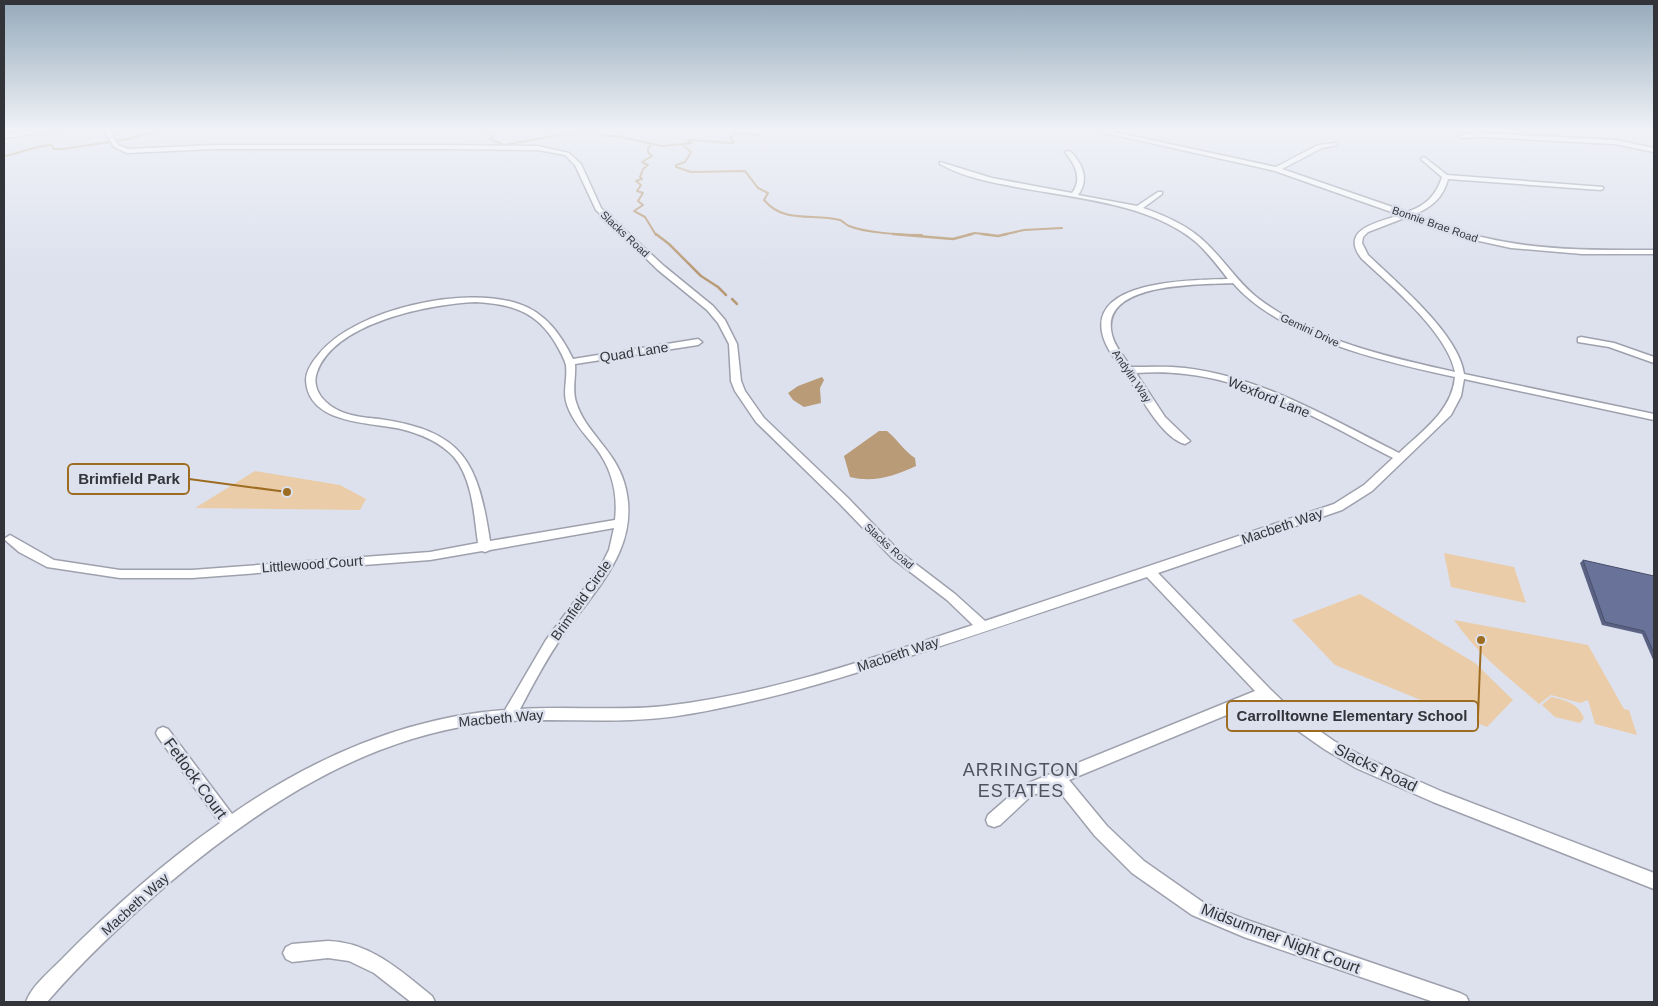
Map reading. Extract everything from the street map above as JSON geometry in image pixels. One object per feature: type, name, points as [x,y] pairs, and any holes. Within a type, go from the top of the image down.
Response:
[{"type":"street","name":"Slacks Road","points":[[582,176],[593,202],[598,209],[661,268],[710,308],[722,322],[734,344],[736,381],[740,392],[760,420],[844,501],[896,555],[951,597],[983,627]]},
{"type":"street","name":"Gemini Drive","points":[[977,176],[1138,208],[1179,226],[1198,240],[1234,281],[1257,300],[1285,320],[1339,344],[1379,356],[1459,375],[1654,417]]},
{"type":"street","points":[[1074,196],[1081,183],[1081,176]]},
{"type":"street","name":"Bonnie Brae Road","points":[[1297,176],[1464,235],[1550,251],[1654,252]]},
{"type":"street","name":"Macbeth Way","points":[[35,1002],[78,955],[117,918],[230,824],[268,797],[330,762],[378,741],[463,720],[560,713],[632,714],[733,700],[819,678],[983,627],[1338,508],[1368,488],[1401,458],[1447,413],[1458,393],[1458,365],[1448,345],[1410,300],[1365,257],[1358,247],[1358,237],[1365,230],[1423,208],[1434,200],[1444,187],[1445,177]]},
{"type":"street","points":[[1445,177],[1602,188]]},
{"type":"street","points":[[1138,208],[1160,194]]},
{"type":"street","name":"Andylin Way","points":[[1185,441],[1170,430],[1119,358],[1109,340],[1106,327],[1108,314],[1124,298],[1144,289],[1176,284],[1234,281]]},
{"type":"street","points":[[485,548],[480,511],[470,475],[465,464],[454,450],[439,439],[419,430],[356,420],[334,413],[324,406],[312,391],[310,382],[318,359],[330,346],[363,324],[416,306],[465,300],[498,301],[534,314],[549,327],[570,362]]},
{"type":"street","points":[[1581,340],[1611,345],[1654,360]]},
{"type":"street","name":"Quad Lane","points":[[570,362],[698,342]]},
{"type":"street","name":"Brimfield Circle","points":[[509,716],[541,659],[566,620],[604,570],[614,550],[620,523],[623,498],[619,480],[605,452],[579,418],[571,402],[569,394],[570,362]]},
{"type":"street","name":"Wexford Lane","points":[[1129,370],[1192,372],[1238,383],[1295,406],[1401,458]]},
{"type":"street","name":"Littlewood Court","points":[[10,538],[23,549],[51,564],[90,570],[153,575],[192,574],[242,568],[430,556],[485,548],[620,523]]},
{"type":"street","name":"Slacks Road","points":[[1150,572],[1265,693],[1292,719],[1329,745],[1361,763],[1438,796],[1654,881]]},
{"type":"street","points":[[994,820],[1026,791],[1265,693]]},
{"type":"street","name":"Fetlock Court","points":[[163,733],[230,824]]},
{"type":"street","name":"Midsummer Night Court","points":[[1058,778],[1100,831],[1138,867],[1198,908],[1244,928],[1460,1002]]},
{"type":"street","points":[[292,954],[320,950],[348,952],[373,963],[426,1002]]},
{"type":"shaded area","points":[[822,377],[824,380],[820,388],[821,403],[804,407],[793,400],[788,393],[798,386]]},
{"type":"shaded area","points":[[879,431],[887,431],[891,434],[915,458],[916,466],[900,473],[876,479],[850,477],[844,456]]},
{"type":"shaded area","points":[[255,471],[340,485],[366,499],[360,510],[195,508]]},
{"type":"shaded area","points":[[1444,553],[1514,567],[1526,603],[1451,587]]},
{"type":"shaded area","points":[[1360,594],[1475,663],[1513,700],[1487,727],[1335,665],[1292,620]]},
{"type":"shaded area","points":[[1454,620],[1588,645],[1624,709],[1629,710],[1637,735],[1595,724],[1588,700],[1580,703],[1551,695],[1539,704],[1483,654]]},
{"type":"shaded area","points":[[1551,697],[1570,703],[1578,709],[1584,718],[1580,723],[1555,717],[1542,705]]},
{"type":"building","points":[[1583,560],[1654,576],[1654,653],[1644,631],[1605,622]]},
{"type":"waterway","points":[[640,176],[642,179],[636,181],[641,185],[637,191],[643,193],[638,201],[643,205],[634,211],[645,217],[656,235]]},
{"type":"waterway","points":[[749,176],[758,188],[768,193],[764,200],[781,212],[790,215],[840,220],[849,226],[875,232],[922,235]]},
{"type":"waterway","points":[[1002,235],[1024,230],[1062,228]]},
{"type":"waterway","points":[[967,235],[975,233],[991,235]]},
{"type":"waterway","points":[[656,234],[669,244],[701,276],[718,287],[726,295]]},
{"type":"waterway","points":[[893,234],[953,239],[972,234]]},
{"type":"waterway","points":[[982,234],[998,236],[1007,234]]},
{"type":"waterway","points":[[732,299],[737,304]]},
{"type":"place","name":"Brimfield Park","points":[[287,492]]},
{"type":"place","name":"Carrolltowne Elementary School","points":[[1481,640]]},
{"type":"district","name":"ARRINGTON ESTATES","points":[[1021,780]]}]
